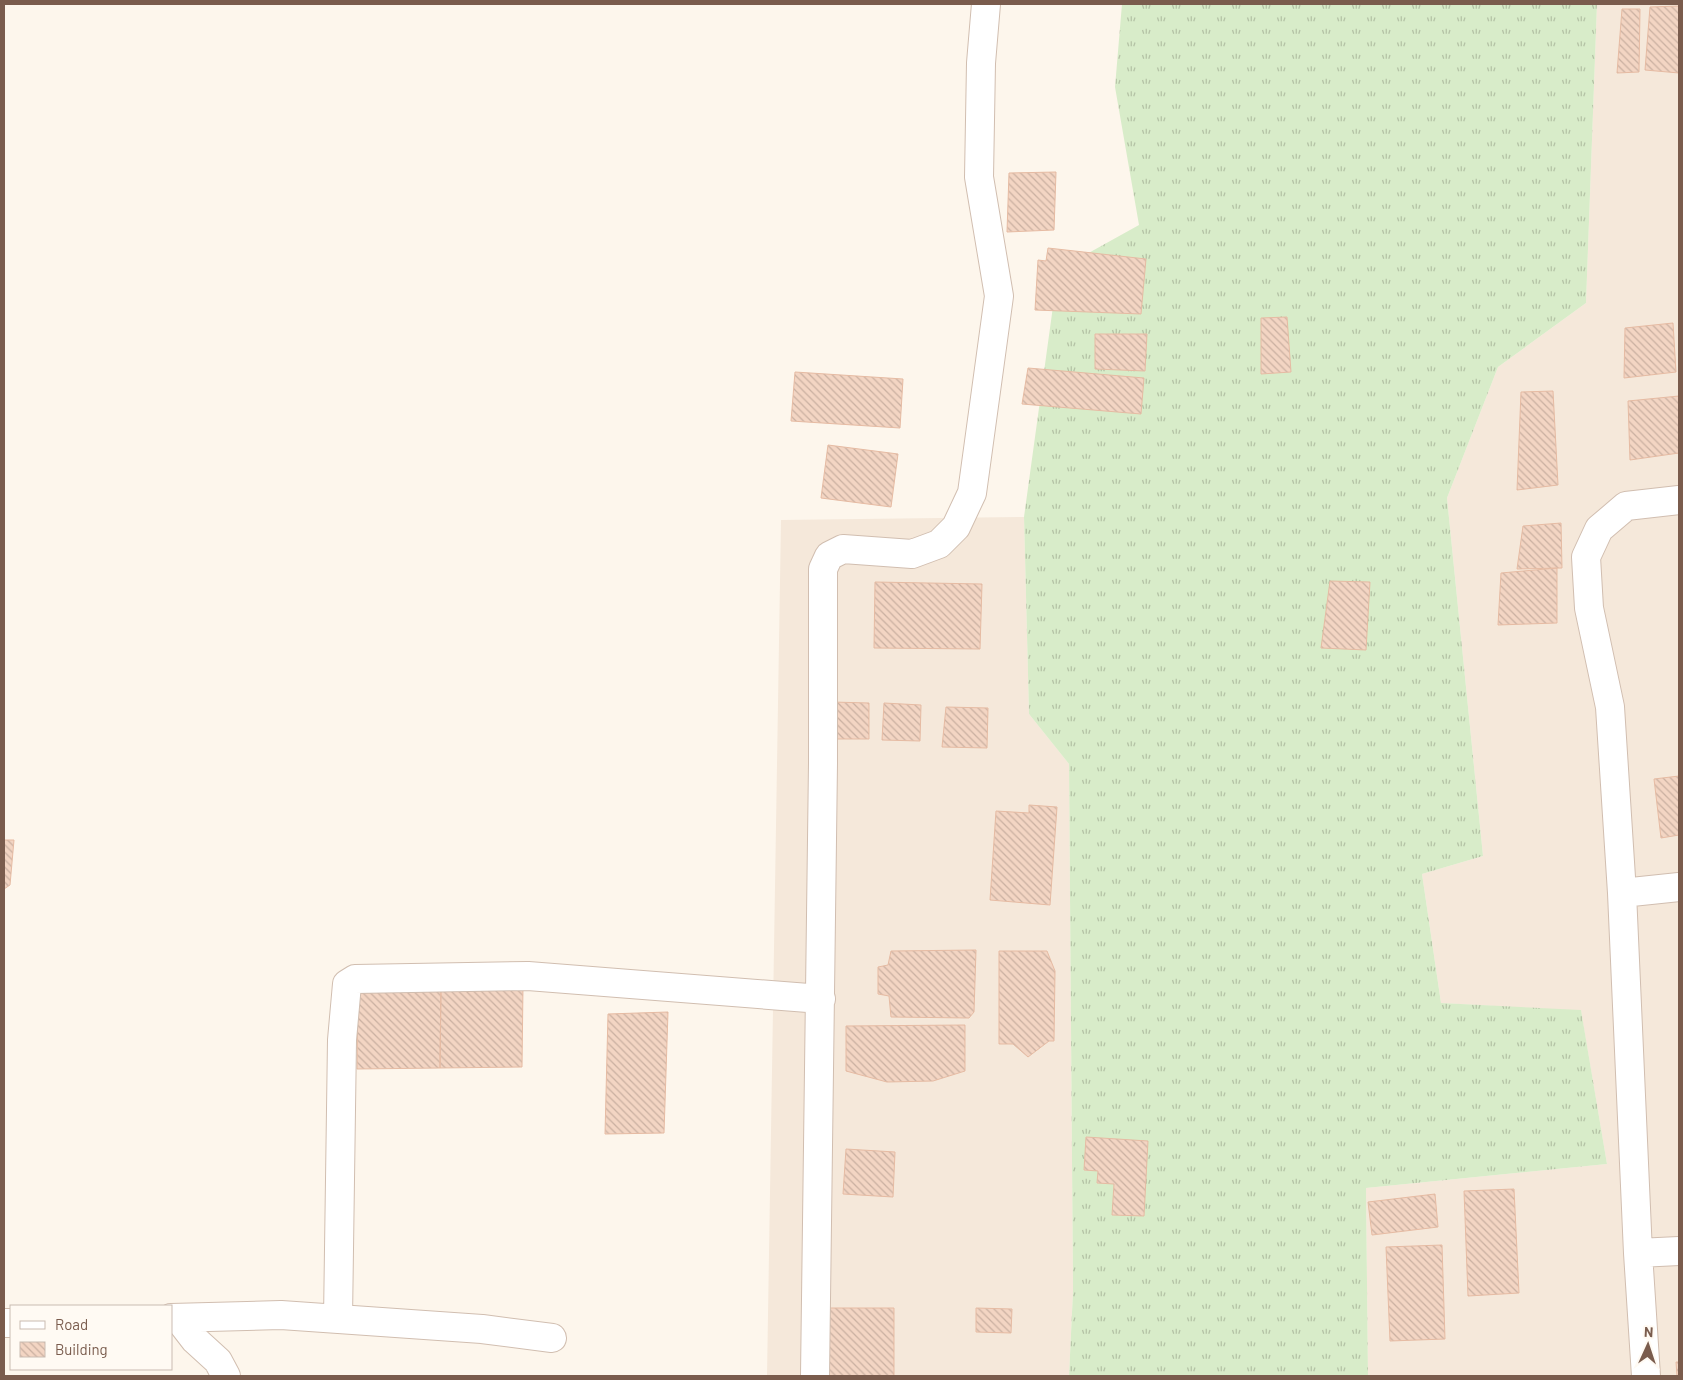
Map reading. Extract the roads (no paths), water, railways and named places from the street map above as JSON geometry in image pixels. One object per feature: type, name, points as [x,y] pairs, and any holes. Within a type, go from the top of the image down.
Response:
[{"type":"street","points":[[816,1376],[821,999],[823,569],[829,556],[844,549],[912,554],[939,544],[956,527],[972,492],[999,296],[979,177],[981,63],[986,4]]},
{"type":"street","points":[[1646,1376],[1638,1254],[1622,893],[1610,707],[1590,608],[1586,557],[1598,529],[1626,506],[1679,500]]},
{"type":"street","points":[[1622,893],[1679,887]]},
{"type":"street","points":[[338,1319],[342,1040],[347,984],[355,979],[528,976],[821,999]]},
{"type":"street","points":[[1638,1254],[1679,1250]]},
{"type":"street","points":[[174,1318],[281,1315],[482,1329],[552,1338]]},
{"type":"street","points":[[174,1318],[218,1361],[226,1376]]}]
